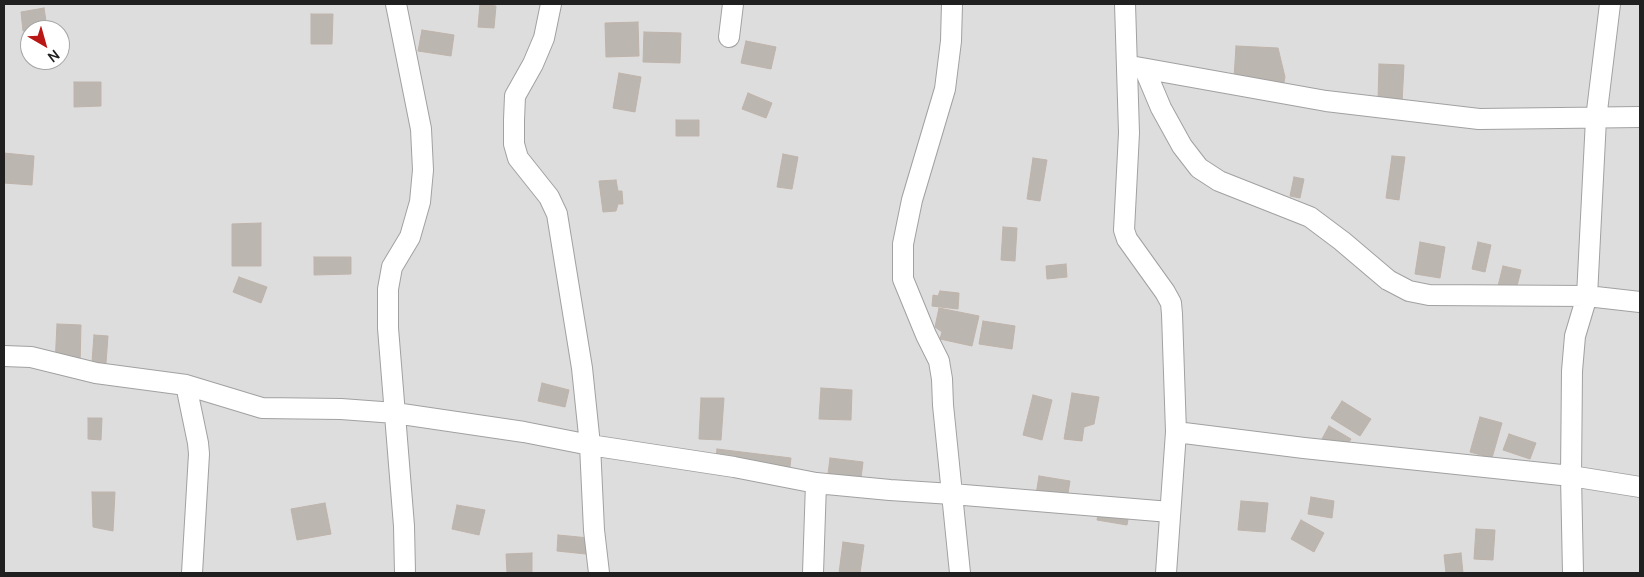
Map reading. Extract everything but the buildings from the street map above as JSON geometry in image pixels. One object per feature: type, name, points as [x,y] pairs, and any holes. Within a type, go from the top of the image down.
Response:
[{"type":"street","points":[[396,4],[422,129],[423,170],[420,202],[410,237],[392,268],[388,289],[388,328],[404,526],[405,573]]},
{"type":"street","points":[[551,4],[544,38],[533,64],[515,96],[514,144],[518,158],[549,197],[557,214],[582,368],[590,445],[594,530],[599,573]]},
{"type":"street","points":[[729,37],[733,4]]},
{"type":"street","points":[[952,4],[951,41],[945,90],[912,200],[902,244],[903,279],[938,361],[942,379],[960,573]]},
{"type":"street","points":[[1125,4],[1136,67],[1129,133],[1124,230],[1127,239],[1171,303],[1176,432],[1166,573]]},
{"type":"street","points":[[1573,573],[1571,476],[1572,371],[1576,336],[1586,296],[1596,119],[1610,4]]},
{"type":"street","points":[[1136,67],[1326,102],[1479,119],[1640,118]]},
{"type":"street","points":[[1136,67],[1182,146],[1199,168],[1219,181],[1310,217],[1388,280],[1409,291],[1429,295],[1586,296],[1640,302]]},
{"type":"street","points":[[4,356],[31,357],[96,373],[186,385],[262,408],[341,409],[395,413],[524,432],[590,445],[734,467],[816,483],[1170,512]]},
{"type":"street","points":[[186,385],[199,454],[192,573]]},
{"type":"street","points":[[1176,432],[1304,448],[1571,476],[1640,487]]},
{"type":"street","points":[[814,573],[816,483]]},
{"type":"shaded area","points":[[4,4],[1640,4],[1640,573],[4,573]]}]
